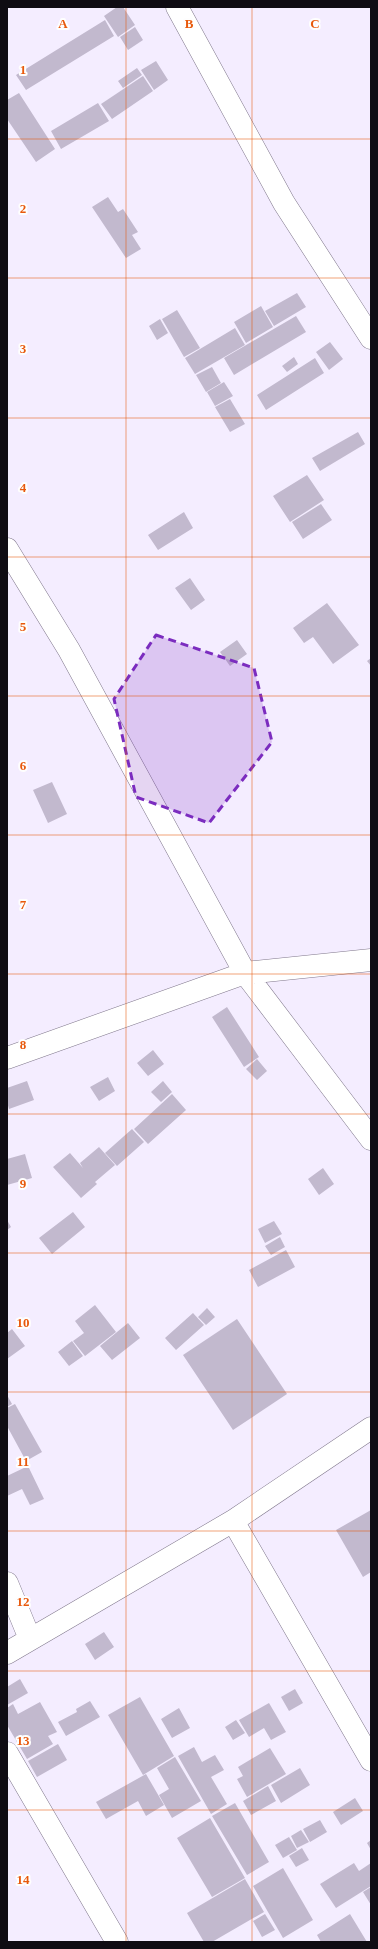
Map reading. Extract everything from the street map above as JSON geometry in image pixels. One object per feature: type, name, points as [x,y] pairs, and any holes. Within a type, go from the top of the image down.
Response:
[{"type":"street","points":[[177,7],[284,203],[371,338]]},
{"type":"street","points":[[7,549],[69,650],[245,972],[371,1139]]},
{"type":"street","points":[[7,1058],[245,972],[371,960]]},
{"type":"street","points":[[7,1652],[233,1521],[371,1428]]},
{"type":"street","points":[[233,1521],[371,1760]]},
{"type":"street","points":[[7,1583],[30,1639]]},
{"type":"street","points":[[7,1752],[117,1942]]},
{"type":"highlighted area","points":[[156,635],[254,668],[272,742],[209,823],[136,797],[114,699]]},
{"type":"building","points":[[117,7],[123,7],[135,25],[118,37],[104,16]]},
{"type":"building","points":[[105,20],[114,36],[26,90],[16,75]]},
{"type":"building","points":[[135,27],[143,40],[128,50],[120,37]]},
{"type":"building","points":[[156,61],[168,80],[154,90],[141,70]]},
{"type":"building","points":[[137,68],[142,75],[123,88],[118,81]]},
{"type":"building","points":[[143,76],[153,91],[112,119],[101,104]]},
{"type":"building","points":[[19,93],[55,149],[36,162],[7,119],[7,100]]},
{"type":"building","points":[[98,103],[109,121],[61,149],[51,131]]},
{"type":"building","points":[[108,197],[118,212],[123,209],[138,232],[132,235],[141,249],[126,258],[92,207]]},
{"type":"building","points":[[297,293],[306,307],[274,326],[265,311]]},
{"type":"building","points":[[261,306],[273,327],[246,343],[234,322]]},
{"type":"building","points":[[177,310],[200,348],[184,357],[162,319]]},
{"type":"building","points":[[296,316],[306,332],[234,375],[224,358]]},
{"type":"building","points":[[160,319],[168,333],[157,340],[149,326]]},
{"type":"building","points":[[235,328],[245,345],[195,374],[185,358]]},
{"type":"building","points":[[330,342],[343,359],[329,370],[316,352]]},
{"type":"building","points":[[294,357],[298,364],[287,372],[282,366]]},
{"type":"building","points":[[315,358],[324,373],[266,410],[257,395]]},
{"type":"building","points":[[212,367],[221,383],[206,392],[196,375]]},
{"type":"building","points":[[224,382],[233,396],[215,406],[207,392]]},
{"type":"building","points":[[230,399],[245,424],[230,432],[215,407]]},
{"type":"building","points":[[358,432],[365,444],[320,471],[312,458]]},
{"type":"building","points":[[307,475],[324,500],[290,522],[273,496]]},
{"type":"building","points":[[321,504],[332,520],[303,539],[292,522]]},
{"type":"building","points":[[184,512],[193,528],[158,550],[148,535]]},
{"type":"building","points":[[190,578],[205,600],[191,610],[175,588]]},
{"type":"building","points":[[327,603],[359,645],[333,664],[313,637],[304,643],[293,628]]},
{"type":"building","points":[[237,640],[247,654],[230,666],[220,652]]},
{"type":"building","points":[[371,658],[371,666],[367,661]]},
{"type":"building","points":[[52,782],[67,814],[48,823],[33,790]]},
{"type":"building","points":[[227,1007],[259,1057],[244,1067],[212,1017]]},
{"type":"building","points":[[153,1050],[164,1064],[148,1076],[137,1063]]},
{"type":"building","points":[[257,1059],[267,1071],[257,1080],[246,1069]]},
{"type":"building","points":[[108,1077],[115,1091],[99,1101],[90,1087]]},
{"type":"building","points":[[27,1081],[34,1100],[9,1109],[7,1102],[7,1088]]},
{"type":"building","points":[[163,1081],[172,1092],[161,1102],[151,1092]]},
{"type":"building","points":[[172,1094],[186,1110],[148,1144],[134,1129]]},
{"type":"building","points":[[132,1129],[144,1142],[117,1166],[105,1153]]},
{"type":"building","points":[[99,1147],[115,1165],[95,1182],[97,1184],[81,1198],[53,1167],[70,1153],[83,1168],[80,1163]]},
{"type":"building","points":[[25,1154],[32,1178],[7,1185],[7,1159]]},
{"type":"building","points":[[323,1168],[334,1184],[319,1195],[308,1179]]},
{"type":"building","points":[[73,1212],[85,1227],[52,1254],[39,1238]]},
{"type":"building","points":[[7,1220],[11,1227],[7,1230]]},
{"type":"building","points":[[274,1221],[282,1234],[265,1243],[258,1229]]},
{"type":"building","points":[[280,1237],[285,1247],[271,1255],[265,1246]]},
{"type":"building","points":[[286,1250],[295,1267],[258,1287],[249,1270]]},
{"type":"building","points":[[95,1305],[116,1332],[85,1356],[73,1341],[84,1333],[75,1321]]},
{"type":"building","points":[[207,1308],[215,1317],[206,1325],[198,1317]]},
{"type":"building","points":[[193,1313],[204,1325],[176,1350],[165,1338]]},
{"type":"building","points":[[237,1319],[287,1394],[233,1430],[183,1355]]},
{"type":"building","points":[[128,1323],[140,1338],[112,1360],[100,1346]]},
{"type":"building","points":[[12,1329],[25,1346],[7,1359],[7,1333]]},
{"type":"building","points":[[72,1341],[83,1356],[69,1366],[58,1352]]},
{"type":"building","points":[[7,1395],[12,1404],[7,1407]]},
{"type":"building","points":[[15,1404],[42,1452],[26,1461],[7,1426],[7,1408]]},
{"type":"building","points":[[28,1466],[44,1499],[30,1505],[22,1489],[7,1496],[7,1476]]},
{"type":"building","points":[[371,1510],[371,1572],[363,1577],[336,1530]]},
{"type":"building","points":[[104,1632],[114,1647],[95,1660],[85,1644]]},
{"type":"building","points":[[20,1679],[28,1693],[7,1705],[7,1687]]},
{"type":"building","points":[[295,1689],[303,1703],[289,1711],[281,1697]]},
{"type":"building","points":[[140,1697],[174,1756],[143,1775],[108,1715]]},
{"type":"building","points":[[90,1701],[100,1717],[66,1736],[58,1722],[77,1712],[76,1709]]},
{"type":"building","points":[[40,1702],[57,1732],[48,1736],[53,1744],[27,1759],[7,1725],[7,1708],[13,1704],[18,1714]]},
{"type":"building","points":[[269,1703],[286,1732],[271,1740],[264,1728],[249,1737],[239,1720]]},
{"type":"building","points":[[179,1708],[190,1728],[172,1738],[161,1719]]},
{"type":"building","points":[[236,1720],[245,1733],[233,1740],[225,1727]]},
{"type":"building","points":[[58,1744],[67,1760],[37,1777],[28,1761]]},
{"type":"building","points":[[194,1747],[202,1762],[215,1755],[224,1770],[211,1777],[227,1804],[211,1814],[178,1756]]},
{"type":"building","points":[[270,1748],[286,1774],[247,1797],[237,1779],[243,1776],[238,1767]]},
{"type":"building","points":[[175,1757],[201,1801],[172,1818],[159,1795],[169,1789],[157,1768]]},
{"type":"building","points":[[300,1768],[310,1785],[281,1803],[271,1785]]},
{"type":"building","points":[[146,1774],[164,1805],[146,1816],[138,1801],[106,1819],[96,1802]]},
{"type":"building","points":[[268,1786],[276,1801],[251,1815],[243,1801]]},
{"type":"building","points":[[355,1798],[363,1811],[341,1825],[333,1812]]},
{"type":"building","points":[[235,1803],[269,1862],[247,1875],[212,1816]]},
{"type":"building","points":[[210,1818],[245,1878],[212,1897],[177,1838]]},
{"type":"building","points":[[320,1820],[327,1832],[310,1842],[303,1829]]},
{"type":"building","points":[[301,1830],[309,1842],[297,1848],[291,1836]]},
{"type":"building","points":[[289,1837],[297,1850],[283,1858],[275,1845]]},
{"type":"building","points":[[371,1840],[371,1850],[367,1843]]},
{"type":"building","points":[[302,1848],[309,1860],[296,1867],[289,1856]]},
{"type":"building","points":[[354,1863],[359,1871],[371,1863],[371,1886],[336,1908],[320,1884]]},
{"type":"building","points":[[283,1868],[313,1920],[283,1938],[253,1886]]},
{"type":"building","points":[[245,1879],[264,1912],[212,1942],[204,1942],[187,1913]]},
{"type":"building","points":[[371,1887],[371,1905],[363,1892]]},
{"type":"building","points":[[265,1914],[275,1930],[262,1937],[253,1921]]},
{"type":"building","points":[[350,1914],[367,1942],[321,1942],[317,1935]]}]
